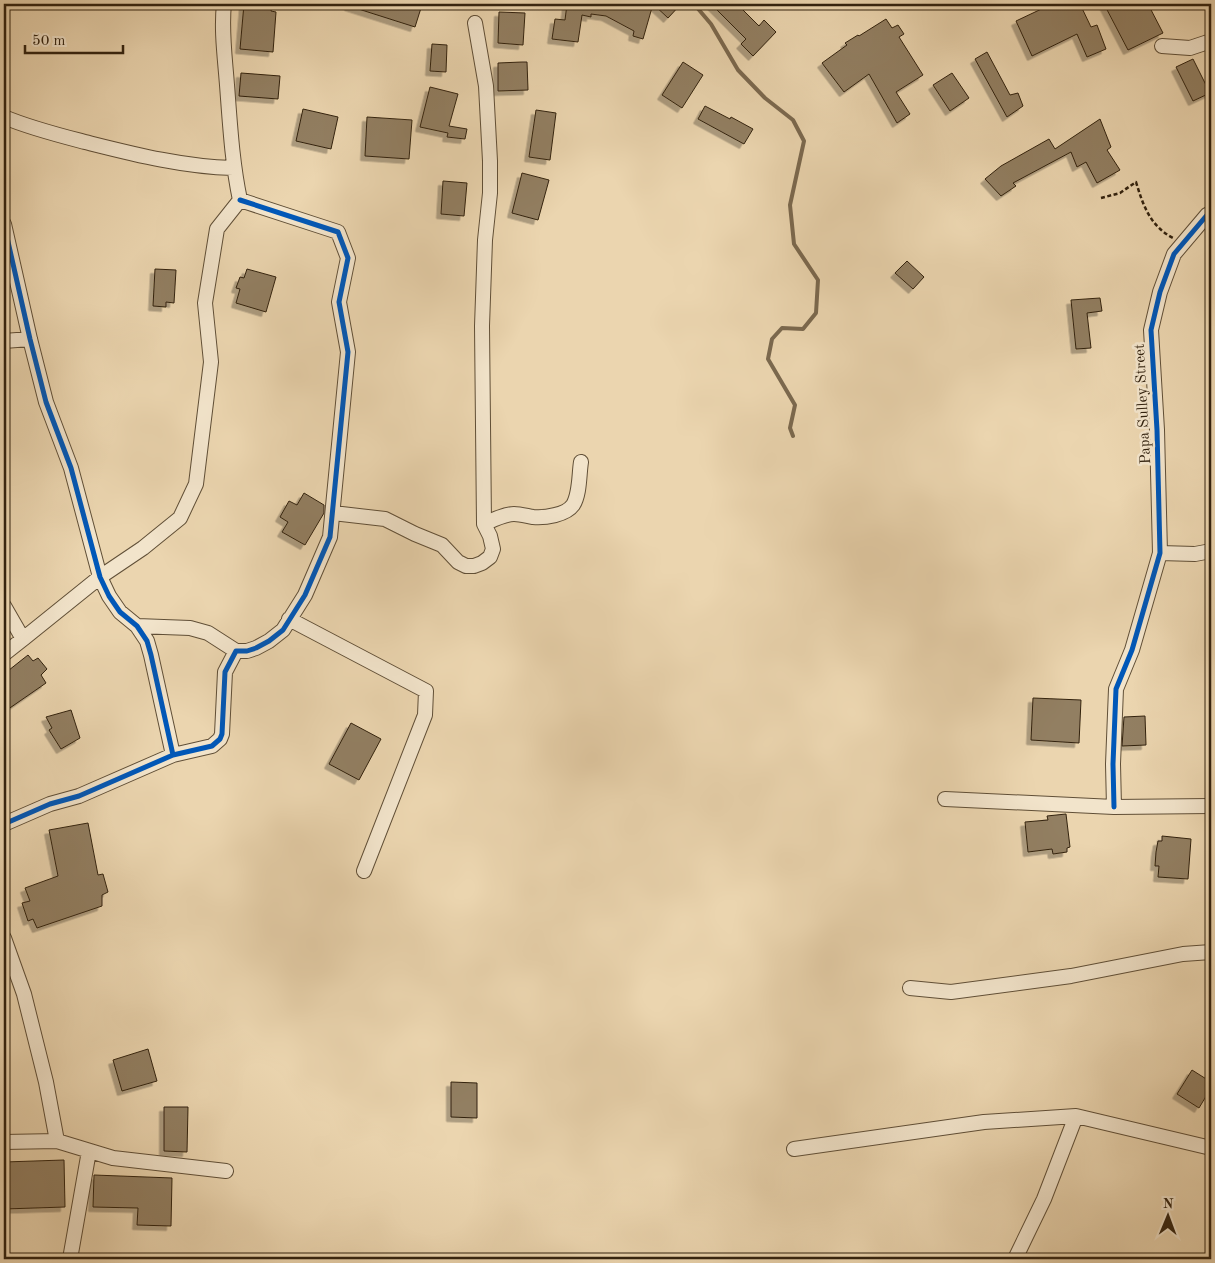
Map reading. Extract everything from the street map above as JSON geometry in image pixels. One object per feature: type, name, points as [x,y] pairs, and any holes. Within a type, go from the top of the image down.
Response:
[{"type":"street","points":[[224,4],[225,58],[233,168],[240,200]]},
{"type":"street","points":[[333,513],[385,519],[409,532],[442,545],[458,562],[466,566],[482,563],[490,557],[493,548],[484,524],[482,326],[485,240],[490,193],[489,119],[486,86],[475,23]]},
{"type":"street","points":[[1162,46],[1190,48],[1211,42]]},
{"type":"street","points":[[4,118],[49,133],[118,150],[206,168],[233,168]]},
{"type":"street","points":[[137,626],[190,628],[208,633],[236,651],[252,650],[269,641],[283,630],[305,595],[330,537],[348,352],[339,302],[348,258],[338,232],[240,200]]},
{"type":"street","points":[[4,654],[100,576],[143,548],[180,518],[196,484],[211,362],[206,303],[217,229],[240,200]]},
{"type":"street","name":"Papa Sulley Street","points":[[1114,807],[1113,764],[1116,689],[1132,650],[1160,553],[1151,330],[1160,292],[1174,254],[1207,215],[1211,213]]},
{"type":"street","points":[[4,224],[46,402],[71,468],[100,576],[108,596],[120,612],[137,626],[152,655],[173,755]]},
{"type":"street","points":[[4,341],[30,339]]},
{"type":"street","points":[[484,524],[509,514],[545,517],[567,511],[573,505],[576,498],[580,462]]},
{"type":"street","points":[[1160,553],[1195,554],[1211,551]]},
{"type":"street","points":[[4,606],[23,639]]},
{"type":"street","points":[[289,619],[426,691],[426,715],[364,871]]},
{"type":"street","points":[[4,824],[50,804],[79,796],[173,755],[212,746],[220,739],[224,727],[225,672],[236,651]]},
{"type":"street","points":[[945,799],[1114,807],[1211,806]]},
{"type":"street","points":[[4,938],[24,994],[46,1082],[57,1141]]},
{"type":"street","points":[[910,988],[951,992],[1071,976],[1183,954],[1211,952]]},
{"type":"street","points":[[1014,1259],[1044,1199],[1076,1116]]},
{"type":"street","points":[[794,1149],[984,1122],[1076,1116],[1211,1148]]},
{"type":"street","points":[[4,1142],[57,1141],[113,1158],[226,1171]]},
{"type":"street","points":[[70,1259],[89,1151]]},
{"type":"path","points":[[1101,198],[1120,193],[1136,182],[1145,210],[1162,232],[1183,243]]},
{"type":"building","points":[[244,4],[272,4],[271,11],[276,12],[273,52],[240,49]]},
{"type":"building","points":[[349,4],[406,4],[421,8],[415,27],[349,6]]},
{"type":"building","points":[[567,4],[653,4],[643,39],[633,36],[634,31],[606,16],[591,14],[591,17],[582,15],[578,42],[552,39],[555,19],[565,20]]},
{"type":"building","points":[[653,4],[681,4],[668,18]]},
{"type":"building","points":[[711,4],[737,4],[759,26],[764,20],[776,32],[753,56],[741,44],[746,39]]},
{"type":"building","points":[[1052,4],[1080,4],[1091,27],[1097,25],[1106,49],[1087,57],[1077,34],[1032,56],[1016,21]]},
{"type":"building","points":[[1104,4],[1148,4],[1163,33],[1128,50]]},
{"type":"building","points":[[499,12],[525,13],[523,45],[498,43]]},
{"type":"building","points":[[886,19],[892,28],[898,25],[904,34],[899,37],[923,75],[896,92],[910,114],[897,123],[869,74],[844,92],[822,63],[847,45],[845,43]]},
{"type":"building","points":[[432,44],[447,45],[446,72],[430,71]]},
{"type":"building","points":[[987,52],[1010,95],[1018,93],[1023,106],[1007,117],[975,59]]},
{"type":"building","points":[[1193,59],[1210,93],[1193,101],[1176,67]]},
{"type":"building","points":[[527,62],[528,90],[498,91],[498,63]]},
{"type":"building","points":[[683,62],[703,75],[682,108],[662,95]]},
{"type":"building","points":[[241,73],[280,76],[278,99],[239,96]]},
{"type":"building","points":[[952,73],[969,98],[950,111],[933,85]]},
{"type":"building","points":[[430,87],[458,94],[449,126],[467,129],[465,139],[447,137],[448,133],[420,127]]},
{"type":"building","points":[[705,106],[753,129],[744,144],[698,119]]},
{"type":"building","points":[[303,109],[338,117],[331,149],[296,141]]},
{"type":"building","points":[[536,110],[556,113],[550,160],[529,157]]},
{"type":"building","points":[[367,117],[412,120],[409,159],[365,156]]},
{"type":"building","points":[[1100,119],[1111,147],[1107,150],[1120,170],[1097,183],[1086,162],[1077,167],[1071,152],[1013,183],[1016,186],[1001,196],[985,179],[1001,166],[1049,139],[1055,149]]},
{"type":"building","points":[[522,173],[549,180],[538,220],[512,213]]},
{"type":"building","points":[[443,181],[467,183],[464,216],[441,214]]},
{"type":"building","points":[[907,261],[924,277],[913,289],[895,273]]},
{"type":"building","points":[[155,269],[176,270],[174,303],[166,302],[166,307],[153,306]]},
{"type":"building","points":[[247,269],[276,277],[266,312],[236,303],[240,289],[236,288],[240,277],[244,278]]},
{"type":"building","points":[[1100,298],[1102,311],[1087,313],[1091,348],[1076,349],[1071,300]]},
{"type":"building","points":[[304,493],[324,505],[324,513],[305,545],[282,532],[288,522],[280,517],[289,501],[297,505]]},
{"type":"building","points":[[28,655],[33,661],[38,658],[47,669],[41,675],[46,683],[4,712],[4,674]]},
{"type":"building","points":[[1033,698],[1081,700],[1079,743],[1031,740]]},
{"type":"building","points":[[71,710],[80,738],[61,749],[49,730],[52,728],[46,717]]},
{"type":"building","points":[[1145,716],[1146,745],[1122,746],[1124,717]]},
{"type":"building","points":[[351,723],[381,739],[359,780],[329,764]]},
{"type":"building","points":[[1066,814],[1070,847],[1067,848],[1067,852],[1053,854],[1052,849],[1028,852],[1025,822],[1048,820],[1047,816]]},
{"type":"building","points":[[88,823],[98,875],[103,874],[108,892],[102,895],[102,906],[37,928],[33,919],[28,921],[22,903],[30,901],[25,888],[58,876],[49,830]]},
{"type":"building","points":[[1162,836],[1191,839],[1188,879],[1158,877],[1159,866],[1155,866],[1156,852],[1158,841],[1162,841]]},
{"type":"building","points":[[148,1049],[157,1081],[122,1091],[113,1060]]},
{"type":"building","points":[[1192,1070],[1211,1082],[1211,1088],[1199,1108],[1177,1094]]},
{"type":"building","points":[[451,1082],[477,1083],[477,1118],[451,1117]]},
{"type":"building","points":[[164,1107],[188,1107],[187,1152],[164,1151]]},
{"type":"building","points":[[64,1160],[65,1207],[4,1209],[4,1162]]},
{"type":"building","points":[[94,1175],[172,1178],[171,1226],[137,1225],[138,1208],[93,1207]]},
{"type":"waterway","points":[[694,4],[711,24],[738,70],[765,98],[793,120],[804,141],[790,205],[794,244],[818,280],[816,313],[803,329],[782,328],[772,339],[768,359],[795,405],[790,428],[793,436]]},
{"type":"cycle path","points":[[4,824],[50,804],[79,796],[173,755],[212,746],[220,739],[222,734],[225,672],[236,651],[247,651],[256,648],[283,630],[305,595],[330,537],[348,352],[339,302],[348,258],[338,232],[240,200]]},
{"type":"cycle path","points":[[1114,807],[1113,764],[1116,689],[1132,650],[1160,553],[1157,430],[1151,330],[1160,292],[1174,254],[1207,215],[1211,213]]},
{"type":"cycle path","points":[[4,224],[46,402],[71,468],[100,577],[109,596],[120,612],[137,626],[147,641],[173,755]]}]
